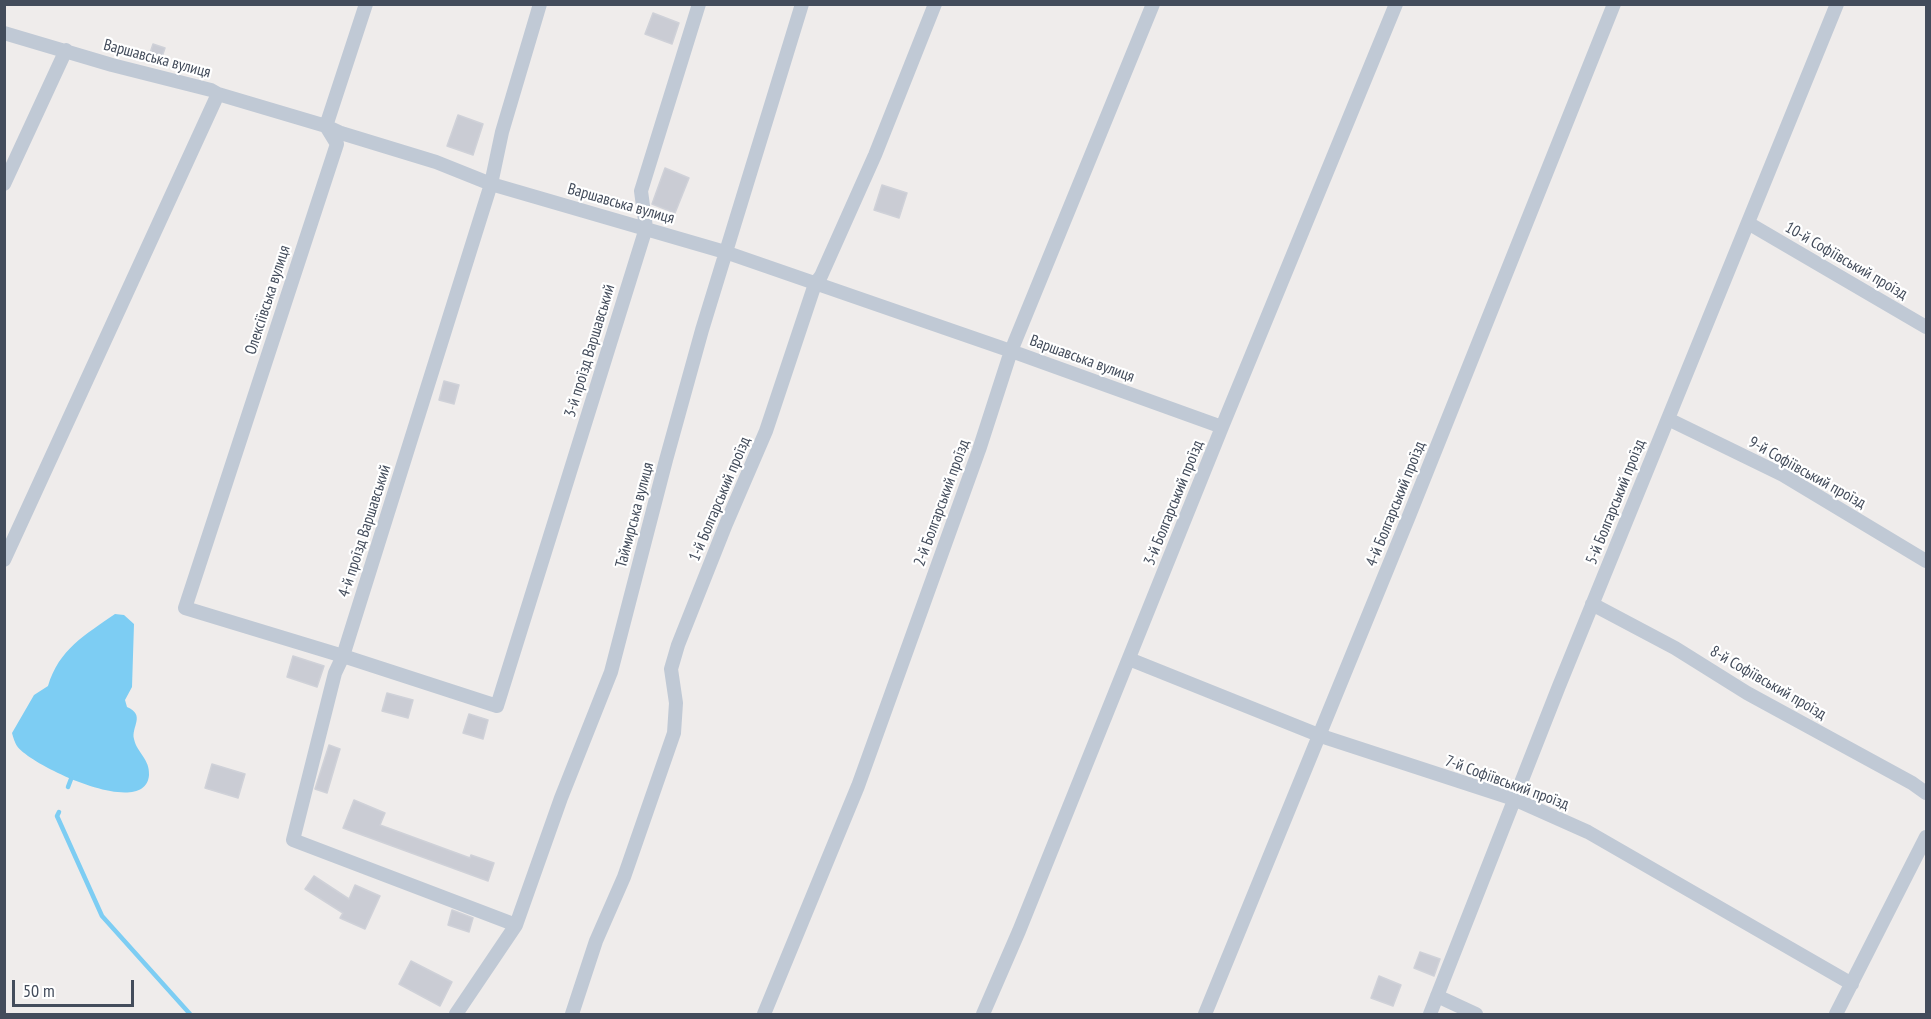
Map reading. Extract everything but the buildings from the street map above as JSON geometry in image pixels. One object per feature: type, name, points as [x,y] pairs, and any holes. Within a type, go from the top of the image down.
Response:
[{"type":"street","points":[[326,126],[366,4]]},
{"type":"street","name":"4-й проїзд Варшавський","points":[[516,925],[293,840],[335,673],[343,656],[491,184],[502,132],[540,4]]},
{"type":"street","name":"3-й проїзд Варшавський","points":[[343,656],[497,706],[646,228],[641,191],[699,4]]},
{"type":"street","name":"Таймирська вулиця","points":[[456,1014],[516,925],[561,798],[611,672],[666,460],[725,252],[802,4]]},
{"type":"street","name":"1-й Болгарський проїзд","points":[[572,1014],[596,940],[624,877],[674,733],[676,703],[671,669],[678,645],[766,431],[815,285],[875,155],[935,4]]},
{"type":"street","name":"2-й Болгарський проїзд","points":[[764,1014],[858,786],[979,450],[1011,351],[1153,4]]},
{"type":"street","name":"3-й Болгарський проїзд","points":[[983,1014],[1396,4]]},
{"type":"street","name":"4-й Болгарський проїзд","points":[[1205,1014],[1321,736],[1614,4]]},
{"type":"street","name":"5-й Болгарський проїзд","points":[[1430,1014],[1592,604],[1837,4]]},
{"type":"street","name":"Варшавська вулиця","points":[[4,33],[112,65],[211,90],[436,162],[491,184],[725,252],[1222,427]]},
{"type":"street","points":[[4,184],[66,50]]},
{"type":"street","points":[[4,560],[218,94]]},
{"type":"street","name":"Олексіївська вулиця","points":[[326,126],[337,144],[185,608],[343,656]]},
{"type":"street","name":"10-й Софіївський проїзд","points":[[1748,223],[1926,327]]},
{"type":"street","name":"9-й Софіївський проїзд","points":[[1668,419],[1783,476],[1926,561]]},
{"type":"street","name":"8-й Софіївський проїзд","points":[[1592,604],[1676,648],[1748,693],[1912,783],[1926,793]]},
{"type":"street","name":"7-й Софіївський проїзд","points":[[1128,659],[1321,736],[1514,800],[1588,832],[1852,984]]},
{"type":"street","points":[[1836,1014],[1926,837]]},
{"type":"street","points":[[1437,996],[1476,1014]]},
{"type":"water","points":[[115,614],[124,615],[134,624],[132,687],[125,700],[127,707],[136,714],[134,739],[149,769],[149,775],[143,787],[129,792],[110,791],[64,776],[27,755],[17,746],[12,733],[34,695],[48,686],[66,652]]},
{"type":"waterway","points":[[68,787],[71,779]]},
{"type":"waterway","points":[[59,812],[57,816],[102,916],[190,1014]]}]
